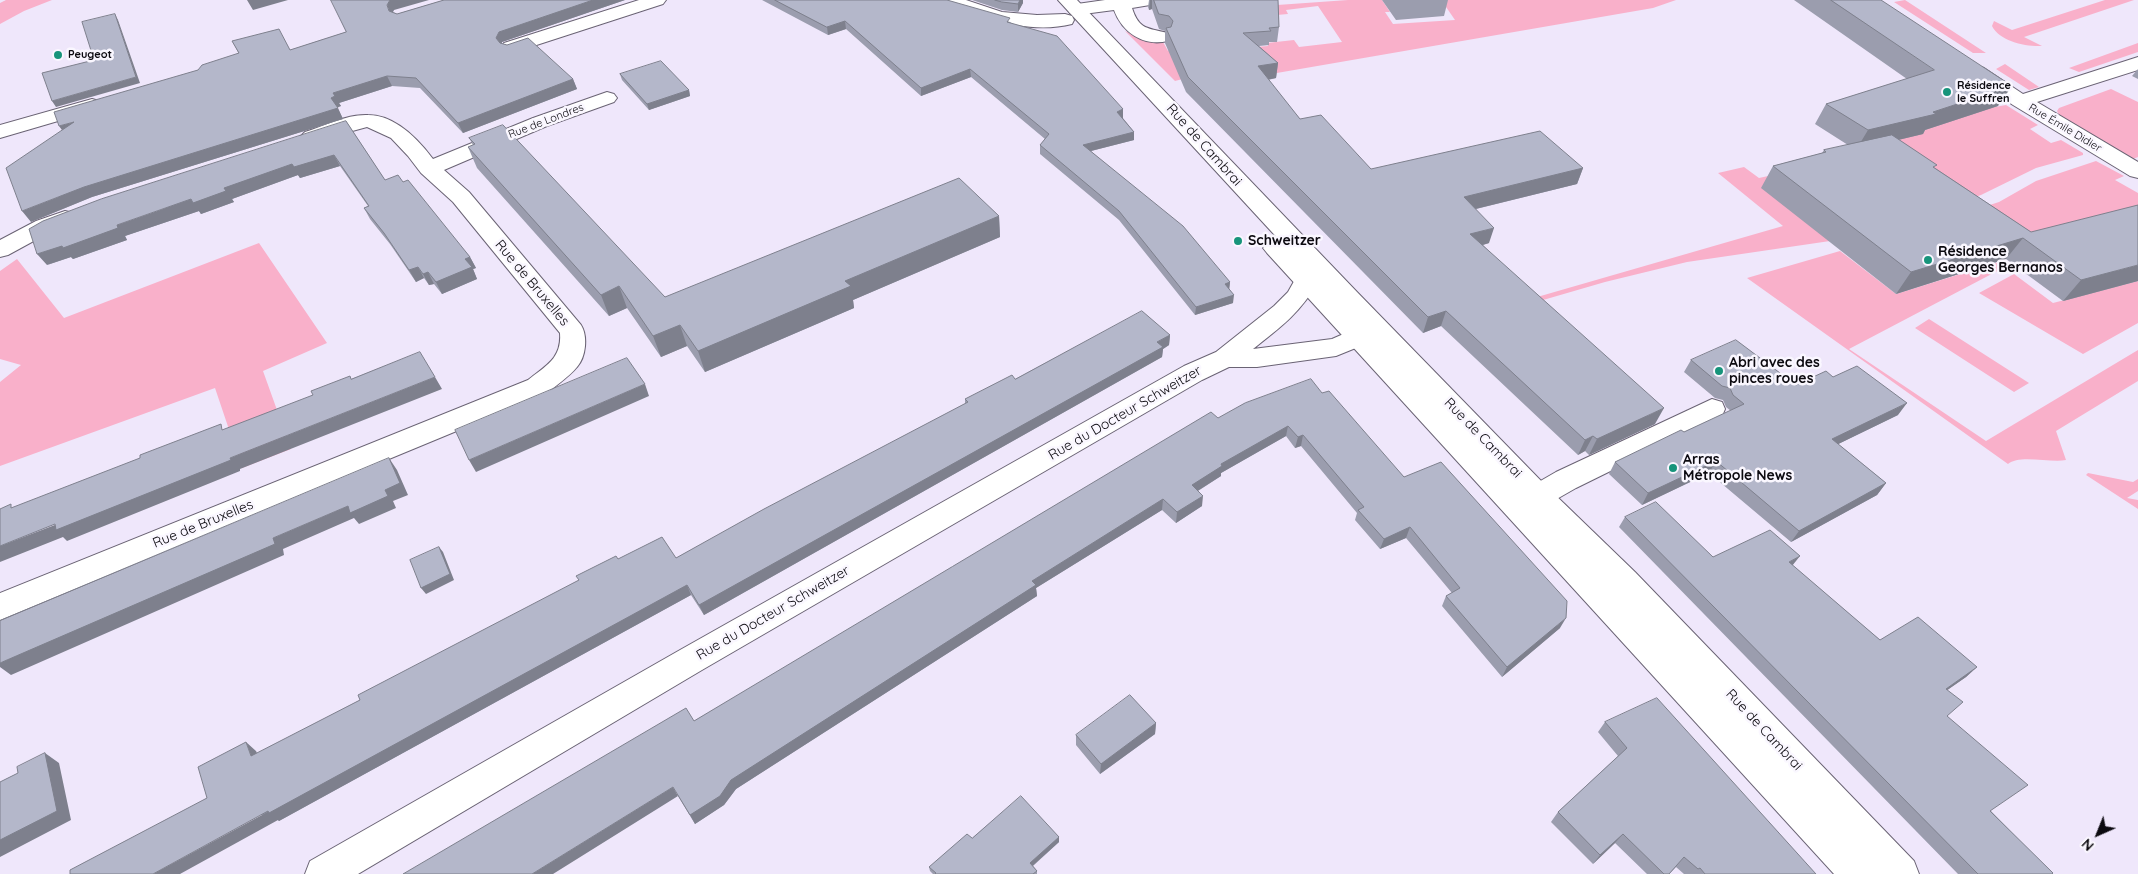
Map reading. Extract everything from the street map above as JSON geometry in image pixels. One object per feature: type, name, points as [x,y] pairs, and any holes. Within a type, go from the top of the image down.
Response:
[{"type":"street","points":[[511,47],[657,0]]},
{"type":"street","points":[[947,0],[1000,17],[1037,21],[1064,7],[1150,0]]},
{"type":"street","points":[[1121,3],[1126,19],[1134,30],[1150,36],[1161,37]]},
{"type":"street","name":"Rue de Cambrai","points":[[1064,7],[1306,282],[1859,874]]},
{"type":"street","name":"Rue de Cambrai","points":[[1064,7],[1358,307],[1538,496],[1624,581],[1901,874]]},
{"type":"street","name":"Rue Émile Didier","points":[[1964,63],[2020,101],[2138,171]]},
{"type":"street","points":[[2020,101],[2138,63]]},
{"type":"street","name":"Rue de Londres","points":[[430,168],[540,122],[607,98]]},
{"type":"street","points":[[0,132],[113,99]]},
{"type":"street","name":"Rue de Bruxelles","points":[[0,607],[537,387],[568,361],[573,340],[572,331],[460,196],[398,134],[369,121],[358,122],[290,143]]},
{"type":"street","points":[[0,250],[44,226],[85,210]]},
{"type":"street","points":[[1225,358],[1283,312],[1297,297],[1306,282]]},
{"type":"street","points":[[1225,358],[1257,358],[1336,347],[1359,338],[1364,323],[1358,307]]},
{"type":"street","name":"Rue du Docteur Schweitzer","points":[[323,874],[699,655],[1119,417],[1193,373],[1225,358]]},
{"type":"street","points":[[1512,503],[1538,496],[1566,480],[1712,408]]},
{"type":"shaded area","points":[[6,0],[52,0],[24,11],[0,24],[0,3]]},
{"type":"shaded area","points":[[1348,0],[1382,0],[1390,12],[1385,12],[1393,24],[1455,20],[1444,4],[1432,0],[1676,0],[1653,8],[1271,74],[1194,76],[1175,81],[1125,31],[1139,38],[1163,42],[1168,51],[1226,46],[1227,49],[1268,46],[1267,43],[1294,40],[1299,47],[1342,42],[1318,6],[1286,10],[1288,14],[1254,17],[1249,7]]},
{"type":"shaded area","points":[[1905,0],[1986,53],[1973,53],[1894,2]]},
{"type":"shaded area","points":[[2105,0],[2134,0],[2024,37],[2042,46],[2014,42],[2001,36],[1992,26],[1994,21],[2012,30]]},
{"type":"shaded area","points":[[2138,43],[2138,52],[2079,72],[2069,68]]},
{"type":"shaded area","points":[[2005,64],[2039,87],[2029,90],[1996,69]]},
{"type":"shaded area","points":[[2111,89],[2138,102],[2138,157],[2133,159],[2059,115],[2057,111],[2059,108]]},
{"type":"shaded area","points":[[2006,105],[2038,125],[2030,129],[2051,143],[2061,140],[2083,153],[2083,155],[2036,168],[1981,195],[1953,205],[1830,241],[1687,262],[1605,282],[1464,323],[1461,319],[1783,226],[1718,173],[1744,167],[1759,178],[1809,167],[1920,132],[1962,113]]},
{"type":"shaded area","points":[[2096,161],[2124,176],[2115,180],[2138,193],[2138,222],[2014,253],[1959,215],[1999,202],[2036,181]]},
{"type":"shaded area","points":[[259,243],[327,343],[263,371],[291,449],[242,468],[215,388],[0,466],[0,382],[21,365],[0,359],[0,271],[17,259],[64,318]]},
{"type":"shaded area","points":[[1840,251],[1896,294],[1999,262],[2005,267],[1849,349],[1986,441],[2138,350],[2138,381],[2056,431],[2066,460],[2027,459],[2013,461],[2008,464],[1747,278]]},
{"type":"shaded area","points":[[2014,274],[2053,303],[2138,281],[2138,323],[2083,354],[1979,293]]},
{"type":"shaded area","points":[[1929,319],[2029,383],[2014,392],[1915,328]]},
{"type":"shaded area","points":[[2088,473],[2133,482],[2138,479],[2138,491],[2127,498],[2138,500],[2138,509],[2086,475]]},
{"type":"building","points":[[331,0],[390,0],[387,5],[389,11],[397,14],[444,0],[593,0],[499,32],[496,38],[500,43],[507,45],[528,38],[573,79],[458,123],[416,78],[387,76],[333,93],[335,96],[331,98],[338,108],[84,187],[22,211],[6,168],[74,122],[59,126],[54,112],[198,70],[202,65],[239,53],[232,41],[279,29],[290,50],[346,32]]},
{"type":"building","points":[[775,0],[947,0],[1010,18],[1007,22],[1057,36],[1123,109],[1117,112],[1134,132],[1083,145],[1183,226],[1230,282],[1225,284],[1234,295],[1196,307],[1119,211],[1040,145],[1049,134],[970,69],[921,88],[845,21],[827,27]]},
{"type":"building","points":[[995,0],[1020,0],[1018,4]]},
{"type":"building","points":[[1154,0],[1278,0],[1279,27],[1269,28],[1271,31],[1243,33],[1278,63],[1258,66],[1300,119],[1321,115],[1371,169],[1540,131],[1583,168],[1464,197],[1494,228],[1470,234],[1664,408],[1597,439],[1593,436],[1585,440],[1446,311],[1428,317],[1188,77],[1166,28],[1171,27],[1173,21],[1169,16],[1159,14]]},
{"type":"building","points":[[1831,0],[1881,0],[2012,86],[1933,112],[1936,114],[1868,130],[1826,104],[1934,70]]},
{"type":"building","points":[[115,14],[136,77],[52,101],[42,73],[94,60],[82,22]]},
{"type":"building","points":[[661,61],[689,90],[647,104],[620,74]]},
{"type":"building","points":[[346,121],[385,180],[398,175],[403,182],[408,180],[470,257],[465,259],[472,267],[436,282],[428,272],[423,274],[418,267],[409,270],[384,233],[364,208],[369,206],[334,155],[294,167],[292,164],[224,188],[226,191],[193,203],[191,199],[117,225],[118,228],[63,248],[62,246],[37,254],[29,229],[43,221],[101,199]]},
{"type":"building","points":[[503,125],[665,297],[959,178],[999,216],[845,281],[851,286],[698,351],[680,325],[653,336],[619,286],[601,295],[468,147],[475,144],[469,138]]},
{"type":"building","points":[[1892,135],[1937,165],[1933,167],[2031,232],[2138,205],[2138,265],[2081,280],[2023,238],[1911,272],[1773,166],[1826,152],[1824,150]]},
{"type":"building","points":[[1142,311],[1170,335],[1157,342],[1163,347],[699,605],[687,585],[269,813],[268,811],[153,874],[70,874],[70,870],[207,798],[198,767],[246,742],[251,756],[360,700],[358,695],[579,580],[576,576],[616,556],[618,559],[662,537],[676,558],[764,509],[968,402],[965,399],[1012,375],[1015,379]]},
{"type":"building","points":[[1736,340],[1796,385],[1826,371],[1833,377],[1857,366],[1907,403],[1832,439],[1886,483],[1799,531],[1716,461],[1648,493],[1615,462],[1681,430],[1684,432],[1744,404],[1733,395],[1730,388],[1722,386],[1691,360]]},
{"type":"building","points":[[420,352],[435,377],[230,458],[231,460],[56,530],[55,524],[0,546],[0,509],[11,504],[11,508],[221,424],[222,430],[313,395],[311,391],[350,376],[351,379]]},
{"type":"building","points":[[627,358],[645,384],[469,460],[455,430]]},
{"type":"building","points":[[1311,379],[1322,393],[1329,391],[1404,477],[1441,462],[1567,601],[1566,618],[1507,667],[1446,596],[1460,588],[1410,527],[1384,539],[1358,510],[1364,507],[1303,435],[1298,437],[1288,426],[1221,464],[1222,466],[1192,485],[1203,496],[1177,512],[1163,499],[1032,581],[1036,585],[731,780],[720,796],[690,815],[673,787],[532,874],[403,874],[686,708],[694,721],[1211,412],[1218,418],[1245,403]]},
{"type":"building","points":[[389,458],[400,483],[385,490],[388,496],[350,513],[348,506],[273,538],[275,544],[0,663],[0,621]]},
{"type":"building","points":[[1656,502],[1713,557],[1770,530],[1800,556],[1789,562],[1880,640],[1918,617],[1977,667],[1946,689],[1963,702],[1947,716],[2028,785],[1990,811],[2053,873],[1978,874],[1625,517]]},
{"type":"building","points":[[439,547],[450,574],[421,588],[410,560]]},
{"type":"building","points":[[1130,695],[1156,723],[1101,764],[1076,735]]},
{"type":"building","points":[[1657,698],[1816,874],[1705,874],[1700,868],[1698,869],[1684,857],[1669,874],[1664,874],[1623,834],[1600,855],[1558,812],[1627,748],[1605,722]]},
{"type":"building","points":[[45,753],[57,811],[0,840],[0,782],[18,773],[17,767]]},
{"type":"building","points":[[1021,796],[1059,837],[1030,863],[1037,871],[1033,874],[935,874],[929,867],[967,834],[972,838]]},
{"type":"place","name":"Peugeot","points":[[58,55]]},
{"type":"place","name":"Résidence le Suffren","points":[[1947,92]]},
{"type":"place","name":"Schweitzer","points":[[1238,241]]},
{"type":"place","name":"Résidence Georges Bernanos","points":[[1928,260]]},
{"type":"place","name":"Abri avec des pinces roues","points":[[1719,371]]},
{"type":"place","name":"Arras Métropole News","points":[[1673,468]]}]
